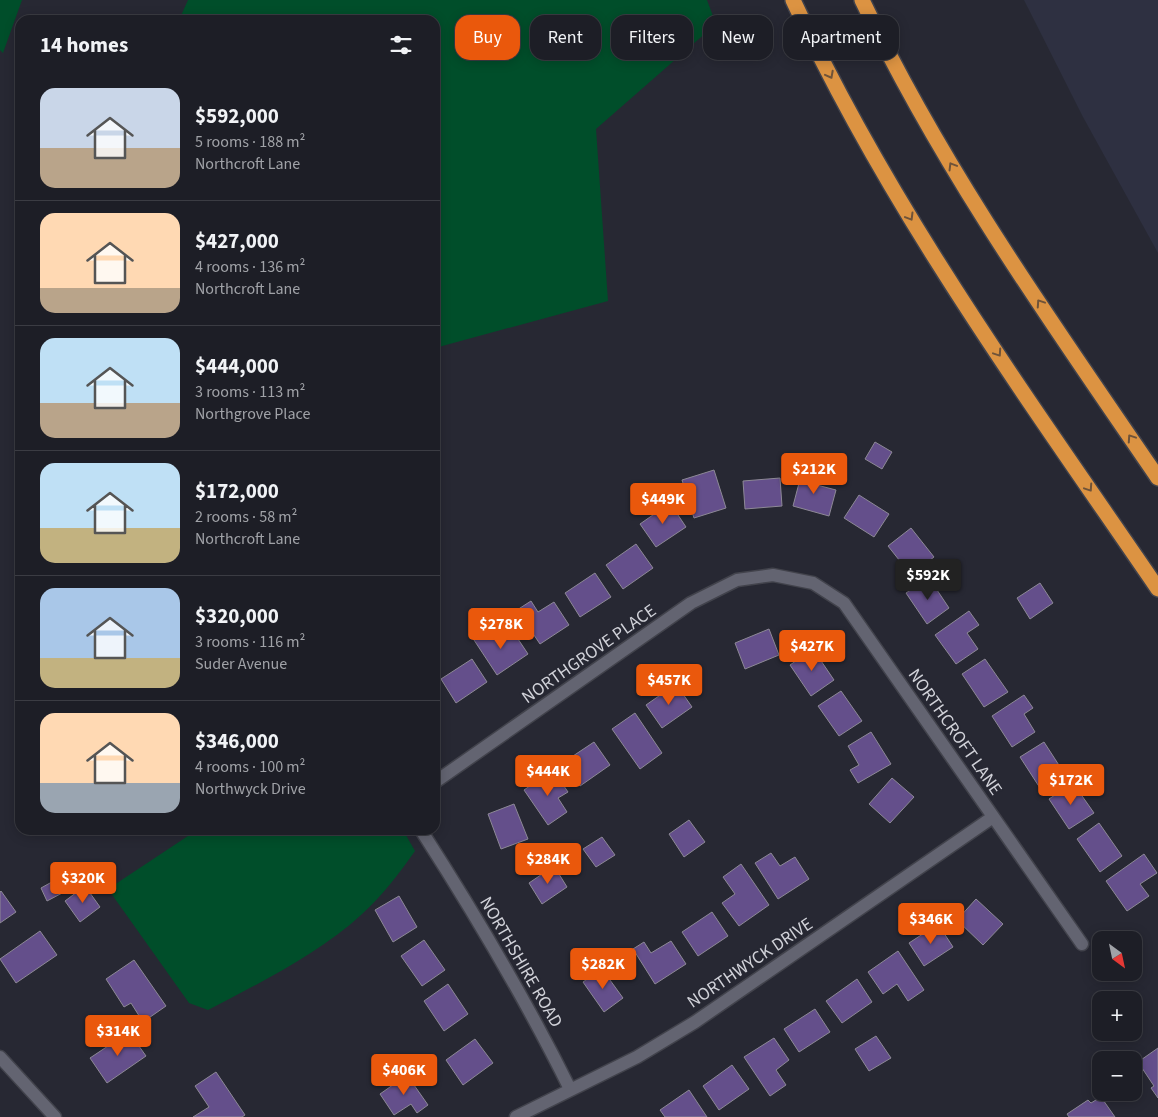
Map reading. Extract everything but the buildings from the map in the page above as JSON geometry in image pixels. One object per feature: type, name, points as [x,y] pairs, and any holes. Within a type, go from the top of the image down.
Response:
[{"type":"highway","points":[[793,0],[847,108],[926,244],[1158,589]]},
{"type":"highway","points":[[862,0],[921,115],[962,183],[1016,268],[1158,478]]},
{"type":"street","name":"NORTHGROVE PLACE","points":[[440,779],[691,603],[737,580],[773,575]]},
{"type":"street","name":"NORTHCROFT LANE","points":[[773,575],[814,583],[844,603],[1082,944]]},
{"type":"street","name":"NORTHWYCK DRIVE","points":[[516,1117],[637,1057],[695,1022],[993,817]]},
{"type":"street","name":"NORTHSHIRE ROAD","points":[[424,835],[457,886],[536,1019],[570,1090]]},
{"type":"street","points":[[0,1057],[55,1117]]},
{"type":"shaded area","points":[[1024,0],[1158,0],[1158,253],[1083,117]]},
{"type":"green space","points":[[0,0],[22,0],[15,15],[3,53],[0,50]]},
{"type":"green space","points":[[188,0],[707,0],[713,15],[703,15],[703,35],[693,44],[693,15],[611,15],[611,60],[675,60],[596,129],[608,301],[440,347],[440,15],[181,15]]},
{"type":"green space","points":[[189,835],[406,835],[415,851],[369,908],[345,929],[288,967],[208,1010],[189,1003],[108,889]]}]
